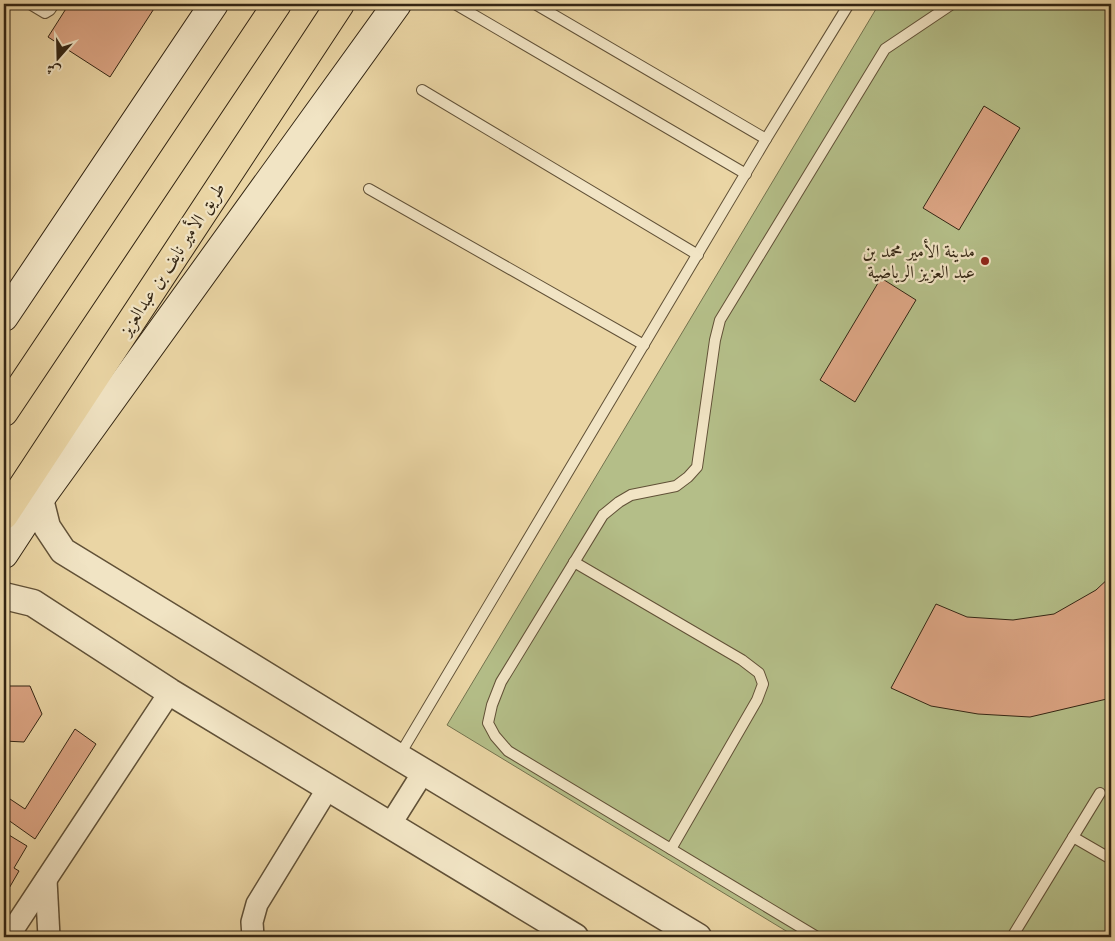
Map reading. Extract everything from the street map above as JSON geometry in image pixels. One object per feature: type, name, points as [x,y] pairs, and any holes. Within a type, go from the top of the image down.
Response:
[{"type":"highway","points":[[4,412],[277,4]]},
{"type":"highway","name":"طريق الأمير نايف بن عبدالعزيز","points":[[4,515],[340,4]]},
{"type":"main road","points":[[4,317],[214,4]]},
{"type":"main road","points":[[4,554],[40,499],[396,4]]},
{"type":"street","points":[[40,499],[47,527],[63,551],[698,937]]},
{"type":"street","points":[[4,596],[33,603],[170,692],[576,937]]},
{"type":"street","points":[[8,937],[170,692]]},
{"type":"street","points":[[390,825],[424,771]]},
{"type":"street","points":[[253,937],[252,922],[257,904],[328,788]]},
{"type":"street","points":[[46,880],[49,937]]},
{"type":"lane","points":[[30,4],[45,13],[54,4]]},
{"type":"lane","points":[[455,4],[746,174]]},
{"type":"lane","points":[[535,4],[766,139]]},
{"type":"lane","points":[[399,757],[766,139],[849,4]]},
{"type":"lane","points":[[817,937],[508,752],[495,736],[488,723],[492,705],[501,682],[602,515],[632,495],[676,486],[697,467],[715,340],[720,320],[885,50],[952,4]]},
{"type":"lane","points":[[422,90],[698,255]]},
{"type":"lane","points":[[369,188],[644,345]]},
{"type":"lane","points":[[574,562],[742,660],[759,673],[763,684],[758,700],[671,849]]},
{"type":"lane","points":[[1012,937],[1100,793]]},
{"type":"lane","points":[[1073,837],[1111,859]]},
{"type":"green space","points":[[879,4],[1111,4],[1111,937],[796,937],[447,725]]},
{"type":"building","points":[[69,4],[157,4],[110,77],[48,37]]},
{"type":"building","points":[[984,106],[1020,128],[959,230],[923,208]]},
{"type":"building","points":[[881,278],[916,300],[855,402],[820,380]]},
{"type":"building","points":[[1111,576],[1111,698],[1030,717],[978,714],[931,706],[891,688],[936,604],[967,617],[1013,620],[1054,614],[1096,590]]},
{"type":"building","points":[[4,686],[30,686],[42,714],[24,742],[4,741]]},
{"type":"building","points":[[75,729],[96,744],[35,839],[4,817],[4,795],[25,809]]},
{"type":"building","points":[[4,832],[27,846],[14,868],[19,871],[4,897]]},
{"type":"place","name":"مدينة الأمير محمد بن عبد العزيز الرياضية","points":[[985,261]]}]
